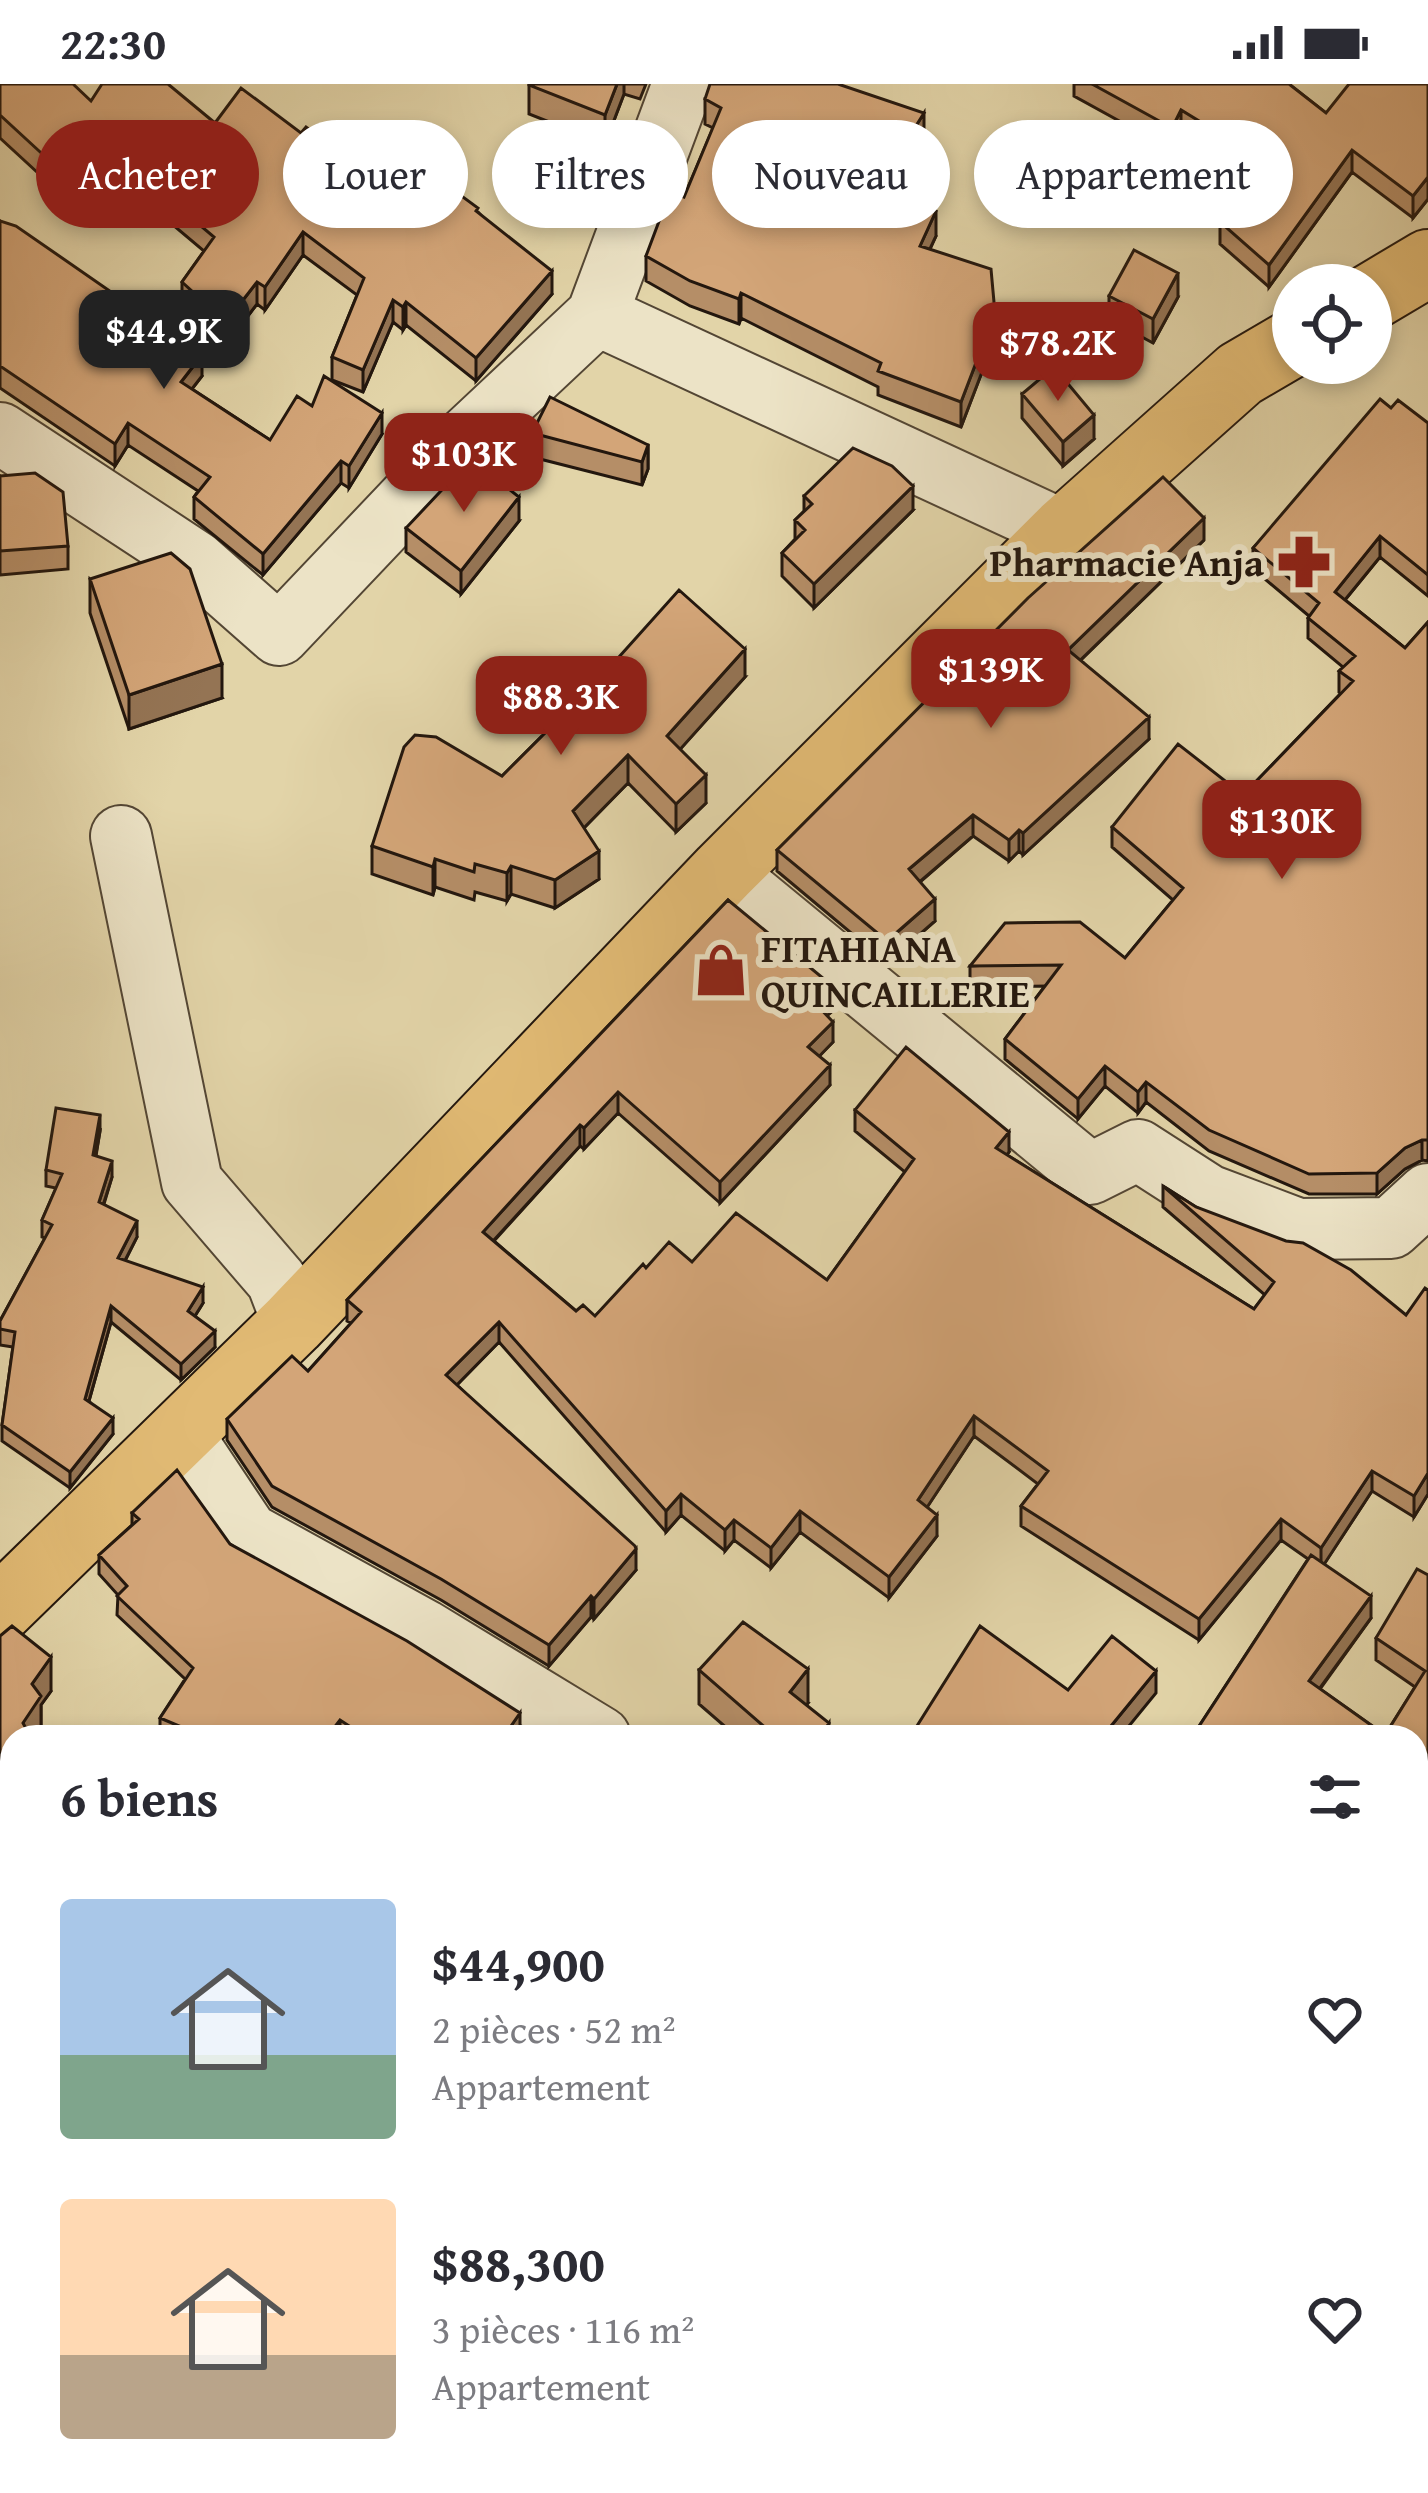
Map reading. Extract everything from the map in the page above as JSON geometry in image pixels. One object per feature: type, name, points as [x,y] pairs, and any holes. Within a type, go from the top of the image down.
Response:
[{"type":"main road","points":[[1392,284],[1428,263]]},
{"type":"main road","points":[[0,1609],[293,1323],[723,872],[1064,531],[1240,374],[1272,355]]},
{"type":"street","points":[[0,434],[195,561],[279,635],[467,437],[597,315],[683,84]]},
{"type":"street","points":[[597,315],[1064,531]]},
{"type":"street","points":[[121,836],[192,1182],[277,1281],[293,1323]]},
{"type":"street","points":[[723,872],[1090,1174],[1138,1150],[1208,1195],[1298,1229],[1391,1228],[1428,1194]]},
{"type":"street","points":[[180,1431],[248,1533],[424,1630],[580,1725]]},
{"type":"building","points":[[0,84],[73,84],[91,101],[102,84],[168,84],[211,120],[36,120],[36,148],[0,115]]},
{"type":"building","points":[[529,84],[617,84],[605,115]]},
{"type":"building","points":[[710,84],[838,84],[924,113],[920,120],[716,120],[721,108],[705,99]]},
{"type":"building","points":[[1092,84],[1289,84],[1326,113],[1349,84],[1428,84],[1428,177],[1413,196],[1352,150],[1269,265],[1227,228],[1293,228],[1293,120],[1197,120],[1181,110],[1176,120],[1157,120]]},
{"type":"building","points":[[241,88],[284,120],[283,228],[468,228],[468,201],[492,228],[552,271],[476,358],[406,302],[403,307],[393,300],[363,370],[332,357],[364,278],[303,232],[265,287],[257,282],[226,322],[182,282],[214,237],[203,228],[259,228],[259,120],[217,120]]},
{"type":"building","points":[[712,130],[712,228],[928,228],[920,246],[991,269],[995,313],[961,402],[878,371],[881,363],[741,293],[739,299],[690,281],[646,256],[656,228],[688,228],[688,187]]},
{"type":"building","points":[[0,221],[16,226],[202,355],[181,382],[270,440],[297,396],[312,406],[324,376],[382,413],[349,466],[341,461],[263,554],[194,497],[210,477],[128,423],[115,444],[0,366]]},
{"type":"building","points":[[1134,250],[1178,273],[1153,319],[1109,296]]},
{"type":"building","points":[[1054,367],[1094,415],[1063,442],[1022,394]]},
{"type":"building","points":[[550,397],[648,445],[642,462],[532,433]]},
{"type":"building","points":[[1380,399],[1391,408],[1398,400],[1428,423],[1428,575],[1380,536],[1335,592],[1405,648],[1428,622],[1428,1140],[1405,1148],[1377,1173],[1309,1174],[1209,1130],[1146,1082],[1138,1092],[1105,1066],[1078,1099],[1005,1039],[1061,965],[970,966],[1005,923],[1080,922],[1125,958],[1183,888],[1112,827],[1178,744],[1243,795],[1353,681],[1339,671],[1355,656],[1308,618],[1319,603],[1253,548]]},
{"type":"building","points":[[853,448],[892,466],[913,486],[814,584],[782,553],[805,530],[795,520],[812,504],[804,496]]},
{"type":"building","points":[[471,459],[519,497],[461,571],[406,528]]},
{"type":"building","points":[[35,473],[63,492],[68,546],[0,551],[0,476]]},
{"type":"building","points":[[1163,477],[1204,518],[1068,650],[1149,717],[1023,833],[1019,830],[1009,840],[973,815],[909,869],[935,899],[887,941],[777,850],[1028,598]]},
{"type":"building","points":[[171,553],[190,569],[222,664],[129,695],[90,579]]},
{"type":"building","points":[[679,590],[745,649],[667,736],[706,775],[676,804],[628,755],[573,811],[599,851],[555,880],[511,866],[507,873],[475,864],[474,872],[435,859],[433,867],[372,846],[404,747],[415,735],[436,737],[502,776],[558,720],[540,703],[574,670],[592,687]]},
{"type":"building","points":[[728,900],[835,988],[816,1004],[833,1022],[808,1047],[830,1065],[720,1182],[618,1092],[584,1128],[580,1125],[483,1232],[576,1311],[583,1305],[595,1316],[669,1242],[692,1262],[736,1213],[827,1280],[914,1159],[855,1110],[906,1047],[1009,1132],[996,1148],[1254,1309],[1274,1282],[1163,1186],[1196,1207],[1303,1243],[1351,1270],[1406,1315],[1428,1290],[1428,1473],[1414,1496],[1372,1471],[1321,1548],[1281,1519],[1199,1619],[1021,1506],[1048,1471],[974,1416],[918,1500],[937,1515],[889,1577],[800,1511],[771,1548],[734,1520],[725,1530],[681,1494],[666,1511],[499,1322],[446,1375],[636,1549],[549,1645],[272,1486],[227,1419],[292,1356],[308,1371],[361,1312],[347,1300]]},
{"type":"building","points":[[56,1108],[100,1115],[93,1155],[112,1161],[99,1202],[137,1221],[118,1258],[203,1287],[188,1311],[215,1331],[181,1364],[111,1306],[85,1399],[113,1418],[70,1472],[2,1425],[15,1332],[0,1329],[0,1321],[52,1225],[42,1220],[62,1174],[46,1170]]},
{"type":"building","points":[[177,1470],[230,1544],[407,1641],[520,1713],[512,1725],[348,1725],[340,1720],[336,1725],[177,1725],[160,1718],[193,1668],[117,1596],[127,1586],[99,1555],[139,1519],[132,1513]]},
{"type":"building","points":[[1311,1555],[1371,1596],[1309,1681],[1371,1725],[1200,1725]]},
{"type":"building","points":[[1417,1569],[1428,1575],[1428,1725],[1391,1725],[1425,1671],[1376,1638]]},
{"type":"building","points":[[743,1622],[808,1669],[790,1692],[829,1723],[762,1725],[699,1670]]},
{"type":"building","points":[[12,1626],[51,1657],[32,1684],[41,1696],[24,1725],[0,1725],[0,1636]]},
{"type":"building","points":[[980,1626],[1068,1690],[1112,1636],[1156,1671],[1112,1725],[918,1725]]},
{"type":"place","name":"Pharmacie Anja","points":[[1304,562]]},
{"type":"place","name":"FITAHIANA QUINCAILLERIE","points":[[721,970]]}]
